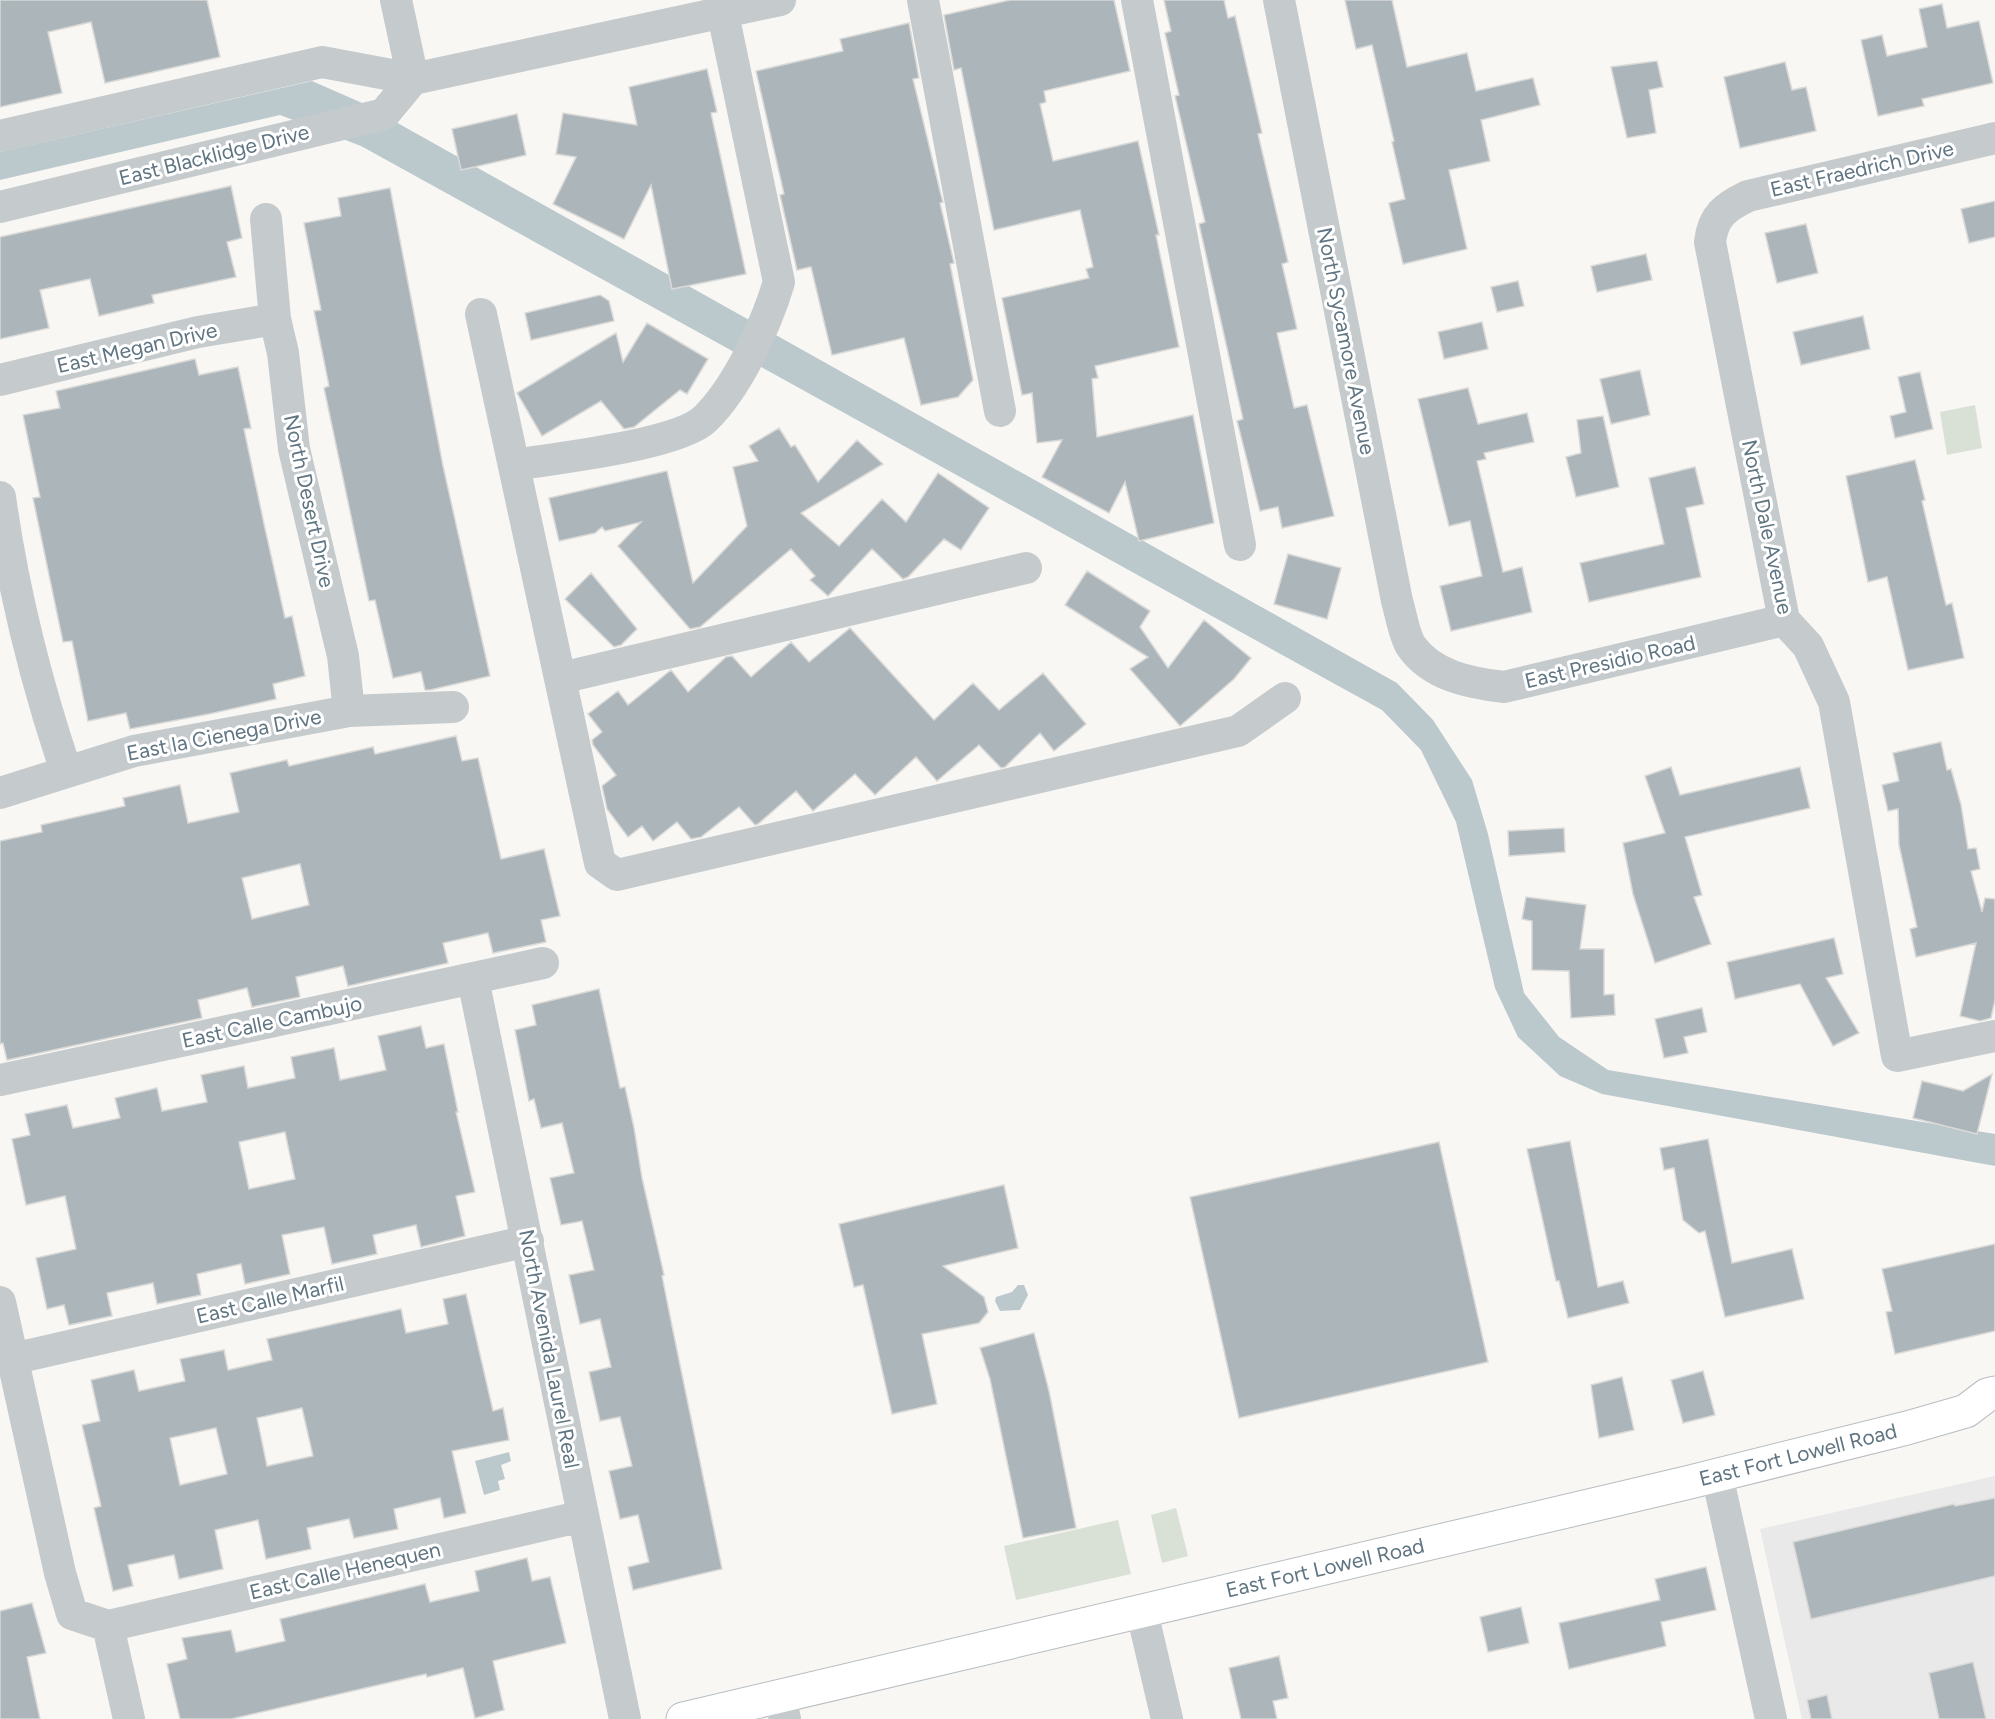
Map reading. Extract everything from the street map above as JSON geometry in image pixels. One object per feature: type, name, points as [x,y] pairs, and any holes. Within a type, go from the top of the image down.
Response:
[{"type":"main road","name":"East Fort Lowell Road","points":[[683,1719],[783,1708],[1142,1612],[1980,1413],[1987,1395],[1995,1393]]},
{"type":"street","points":[[396,0],[413,79]]},
{"type":"street","points":[[0,136],[322,62],[413,79],[780,0]]},
{"type":"street","points":[[923,0],[1000,411]]},
{"type":"street","points":[[1137,0],[1240,545]]},
{"type":"street","name":"North Sycamore Avenue","points":[[1279,0],[1397,601],[1411,646],[1437,670]]},
{"type":"street","points":[[515,465],[666,439],[705,420],[739,374],[770,312],[779,282],[723,14]]},
{"type":"street","name":"East Blacklidge Drive","points":[[0,207],[384,114],[413,79]]},
{"type":"street","name":"East Fraedrich Drive","points":[[1730,204],[1764,191],[1995,138]]},
{"type":"street","name":"North Dale Avenue","points":[[1730,204],[1712,226],[1711,256],[1784,620],[1808,646],[1834,702],[1897,1056],[1995,1036]]},
{"type":"street","name":"North Desert Drive","points":[[266,219],[275,319],[283,353],[294,449],[342,656],[349,711]]},
{"type":"street","points":[[481,314],[600,863],[617,875],[1238,731],[1285,698]]},
{"type":"street","name":"East Megan Drive","points":[[0,380],[198,332],[275,319]]},
{"type":"street","points":[[0,497],[6,538],[39,691],[66,771]]},
{"type":"street","points":[[561,678],[1026,568]]},
{"type":"street","name":"East Presidio Road","points":[[1437,670],[1469,683],[1504,687],[1784,620]]},
{"type":"street","name":"East la Cienega Drive","points":[[0,793],[134,751],[349,711],[453,707]]},
{"type":"street","name":"East Calle Cambujo","points":[[0,1080],[543,963]]},
{"type":"street","name":"North Avenida Laurel Real","points":[[473,979],[625,1719]]},
{"type":"street","name":"East Calle Marfil","points":[[12,1359],[528,1240]]},
{"type":"street","points":[[0,1302],[60,1573],[72,1614],[108,1626],[129,1719]]},
{"type":"street","points":[[1717,1475],[1771,1719]]},
{"type":"street","name":"East Calle Henequen","points":[[108,1626],[583,1516]]},
{"type":"street","points":[[1142,1612],[1167,1719]]},
{"type":"shaded area","points":[[312,81],[360,102],[1397,683],[1433,720],[1472,780],[1488,834],[1524,993],[1559,1037],[1608,1070],[1995,1134],[1995,1166],[1602,1094],[1560,1076],[1518,1037],[1495,988],[1456,822],[1421,750],[1382,710],[361,146],[280,115],[0,180],[0,152]]},
{"type":"shaded area","points":[[1975,405],[1982,448],[1947,455],[1940,412]]},
{"type":"shaded area","points":[[1018,1285],[1024,1285],[1028,1295],[1020,1310],[1000,1311],[995,1301],[996,1297],[1012,1292]]},
{"type":"shaded area","points":[[509,1452],[511,1461],[501,1465],[505,1479],[498,1481],[500,1490],[484,1495],[475,1461]]},
{"type":"shaded area","points":[[1995,1476],[1995,1719],[1802,1719],[1760,1529]]},
{"type":"shaded area","points":[[1176,1508],[1188,1556],[1162,1563],[1151,1515]]},
{"type":"shaded area","points":[[1118,1520],[1131,1574],[1016,1600],[1004,1546]]},
{"type":"building","points":[[0,0],[207,0],[220,57],[105,83],[91,22],[48,32],[62,93],[0,107]]},
{"type":"building","points":[[1010,0],[1114,0],[1130,71],[1044,91],[1046,102],[1040,104],[1053,161],[1138,141],[1159,235],[1156,235],[1179,347],[1095,366],[1098,378],[1092,379],[1097,437],[1193,415],[1214,523],[1139,541],[1125,482],[1109,513],[1042,477],[1062,440],[1037,443],[1032,393],[1022,395],[1002,298],[1089,278],[1086,269],[1093,267],[1080,210],[994,230],[961,68],[954,70],[944,15]]},
{"type":"building","points":[[1164,0],[1224,0],[1228,18],[1235,16],[1262,133],[1258,134],[1288,262],[1282,264],[1297,329],[1277,333],[1294,408],[1307,405],[1334,516],[1282,528],[1278,507],[1260,511],[1237,421],[1243,419],[1199,224],[1205,222],[1175,96],[1179,95],[1165,33],[1171,31]]},
{"type":"building","points":[[1345,0],[1392,0],[1407,67],[1467,53],[1476,91],[1533,78],[1540,105],[1481,120],[1490,161],[1449,170],[1467,249],[1403,264],[1389,203],[1405,199],[1392,142],[1394,141],[1372,45],[1356,49]]},
{"type":"building","points":[[1942,4],[1947,28],[1979,21],[1993,83],[1922,99],[1924,106],[1878,116],[1861,40],[1882,35],[1887,56],[1927,47],[1919,9]]},
{"type":"building","points":[[909,23],[919,78],[913,79],[943,202],[940,203],[954,263],[950,264],[973,380],[958,397],[921,405],[904,338],[832,355],[811,267],[797,270],[780,195],[784,194],[756,71],[843,51],[840,39]]},
{"type":"building","points":[[1657,61],[1663,87],[1649,90],[1656,133],[1627,138],[1611,67]]},
{"type":"building","points":[[1785,62],[1792,90],[1806,87],[1816,131],[1740,148],[1724,77]]},
{"type":"building","points":[[707,69],[717,112],[711,113],[746,274],[672,289],[651,185],[624,239],[553,204],[576,157],[556,154],[563,113],[637,125],[629,87]]},
{"type":"building","points":[[517,114],[526,155],[461,170],[452,129]]},
{"type":"building","points":[[231,186],[242,238],[227,242],[236,277],[152,295],[154,303],[99,316],[90,279],[40,290],[49,328],[0,339],[0,237]]},
{"type":"building","points":[[390,188],[443,466],[490,676],[430,690],[425,690],[421,672],[393,678],[375,600],[369,601],[324,388],[329,386],[314,311],[321,310],[304,223],[341,216],[338,198]]},
{"type":"building","points":[[1995,201],[1995,237],[1969,243],[1961,209]]},
{"type":"building","points":[[1806,224],[1818,273],[1777,283],[1765,233]]},
{"type":"building","points":[[1646,254],[1652,280],[1597,292],[1591,266]]},
{"type":"building","points":[[1518,281],[1524,306],[1497,312],[1491,287]]},
{"type":"building","points":[[600,295],[609,301],[614,321],[531,340],[525,313]]},
{"type":"building","points":[[1863,316],[1870,349],[1801,365],[1793,332]]},
{"type":"building","points":[[1482,322],[1488,349],[1444,359],[1438,332]]},
{"type":"building","points":[[647,323],[708,359],[687,394],[680,390],[634,427],[624,429],[601,401],[542,436],[517,393],[616,333],[623,362]]},
{"type":"building","points":[[195,359],[199,375],[238,367],[251,428],[244,429],[264,524],[285,618],[292,616],[305,676],[273,684],[276,699],[209,714],[130,729],[126,713],[88,721],[72,641],[63,642],[33,498],[40,497],[23,415],[60,408],[56,391]]},
{"type":"building","points":[[1640,370],[1650,415],[1611,424],[1600,379]]},
{"type":"building","points":[[1920,372],[1933,429],[1895,438],[1890,416],[1906,412],[1898,377]]},
{"type":"building","points":[[1468,388],[1478,424],[1527,413],[1534,442],[1484,453],[1486,459],[1477,461],[1503,572],[1522,567],[1532,612],[1451,631],[1440,586],[1482,576],[1470,521],[1449,526],[1418,399]]},
{"type":"building","points":[[1603,416],[1619,487],[1576,497],[1566,457],[1581,453],[1577,420]]},
{"type":"building","points":[[779,428],[791,447],[795,445],[818,482],[857,440],[883,464],[801,513],[839,546],[882,499],[906,522],[938,473],[989,508],[961,550],[944,539],[908,577],[903,579],[872,549],[828,596],[810,580],[815,576],[791,549],[700,627],[690,629],[618,546],[641,522],[605,531],[602,527],[595,533],[559,541],[549,498],[667,471],[693,583],[747,526],[733,467],[758,461],[749,446]]},
{"type":"building","points":[[1915,460],[1946,605],[1952,603],[1964,658],[1908,670],[1887,577],[1868,582],[1846,476]]},
{"type":"building","points":[[1695,467],[1704,504],[1686,508],[1701,577],[1589,602],[1580,563],[1664,544],[1649,478]]},
{"type":"building","points":[[1288,554],[1341,568],[1327,619],[1274,604]]},
{"type":"building","points":[[1087,571],[1150,611],[1140,627],[1168,668],[1204,620],[1251,658],[1234,679],[1180,726],[1130,669],[1148,657],[1065,605]]},
{"type":"building","points":[[591,573],[637,629],[621,645],[614,647],[565,599]]},
{"type":"building","points":[[850,628],[934,720],[973,683],[999,710],[1043,673],[1086,724],[1054,751],[1040,733],[1005,767],[1001,768],[979,745],[937,781],[916,757],[875,795],[855,774],[813,811],[796,791],[755,825],[739,807],[701,837],[691,839],[677,822],[653,841],[642,826],[628,837],[607,809],[602,786],[616,775],[593,745],[592,740],[602,732],[588,714],[618,691],[628,705],[671,670],[688,692],[726,657],[732,656],[751,677],[791,642],[809,662]]},
{"type":"building","points":[[456,736],[462,761],[478,758],[501,859],[544,849],[560,916],[541,920],[546,942],[493,953],[488,933],[443,943],[448,963],[348,986],[343,966],[296,977],[300,997],[252,1007],[247,988],[198,1000],[202,1018],[7,1060],[3,1043],[0,1044],[0,841],[42,832],[41,825],[125,806],[123,798],[180,785],[188,823],[239,812],[230,773],[287,760],[289,766],[373,747],[375,754]],"holes":[[[300,864],[309,905],[252,919],[242,878]]]},
{"type":"building","points":[[1941,742],[1947,770],[1951,769],[1961,805],[1968,849],[1976,848],[1980,869],[1971,871],[1982,912],[1985,898],[1995,899],[1995,1000],[1991,1018],[1980,1021],[1960,1016],[1976,943],[1916,957],[1910,929],[1917,927],[1899,845],[1898,809],[1888,811],[1882,785],[1899,781],[1893,753]]},
{"type":"building","points":[[1671,767],[1680,795],[1800,767],[1810,808],[1685,837],[1702,895],[1694,897],[1711,944],[1655,963],[1633,894],[1623,843],[1665,833],[1645,776]]},
{"type":"building","points":[[1564,828],[1565,852],[1509,856],[1508,831]]},
{"type":"building","points":[[1526,897],[1586,905],[1580,949],[1604,949],[1604,995],[1614,994],[1615,1015],[1571,1018],[1569,971],[1532,970],[1532,921],[1522,919]]},
{"type":"building","points":[[1834,938],[1843,974],[1826,978],[1859,1033],[1833,1046],[1800,984],[1735,999],[1727,962]]},
{"type":"building","points":[[599,989],[620,1088],[625,1087],[634,1128],[642,1178],[664,1275],[662,1276],[722,1569],[633,1590],[628,1567],[649,1562],[638,1515],[620,1519],[609,1471],[632,1466],[620,1417],[600,1421],[589,1372],[611,1367],[600,1319],[580,1324],[569,1275],[594,1270],[582,1221],[561,1225],[550,1178],[574,1173],[562,1123],[541,1128],[534,1099],[529,1101],[515,1030],[536,1025],[532,1005]]},
{"type":"building","points":[[1702,1008],[1707,1032],[1684,1037],[1688,1053],[1664,1058],[1655,1019]]},
{"type":"building","points":[[421,1026],[426,1048],[444,1044],[458,1112],[456,1112],[475,1192],[456,1196],[465,1236],[421,1247],[416,1225],[373,1235],[377,1254],[332,1264],[324,1227],[282,1235],[290,1274],[245,1284],[241,1264],[197,1274],[201,1295],[157,1304],[153,1283],[107,1293],[112,1316],[69,1325],[64,1305],[47,1309],[36,1258],[76,1249],[65,1196],[26,1205],[12,1139],[30,1135],[25,1114],[67,1105],[73,1128],[120,1118],[115,1098],[157,1088],[162,1111],[207,1102],[201,1075],[244,1066],[248,1088],[295,1078],[291,1057],[334,1048],[340,1080],[386,1070],[378,1036]],"holes":[[[285,1132],[295,1179],[249,1189],[239,1142]]]},
{"type":"building","points":[[1992,1074],[1977,1134],[1913,1118],[1922,1081],[1963,1091]]},
{"type":"building","points":[[1708,1139],[1732,1263],[1792,1249],[1804,1299],[1725,1317],[1705,1231],[1699,1233],[1683,1220],[1674,1168],[1664,1170],[1660,1148]]},
{"type":"building","points":[[1570,1141],[1598,1287],[1623,1281],[1629,1303],[1568,1318],[1559,1281],[1556,1281],[1527,1149]]},
{"type":"building","points":[[1439,1142],[1488,1362],[1239,1418],[1190,1197]]},
{"type":"building","points":[[1004,1185],[1018,1248],[943,1266],[984,1297],[988,1312],[979,1323],[922,1334],[937,1404],[892,1414],[863,1285],[854,1287],[839,1224]]},
{"type":"building","points":[[1995,1244],[1995,1331],[1895,1354],[1886,1312],[1892,1311],[1882,1269]]},
{"type":"building","points":[[466,1294],[493,1411],[503,1408],[509,1440],[452,1451],[466,1513],[444,1518],[440,1498],[394,1509],[398,1529],[354,1538],[349,1519],[307,1528],[311,1549],[266,1559],[258,1520],[215,1530],[223,1569],[179,1579],[174,1555],[128,1565],[133,1586],[113,1591],[94,1508],[101,1506],[82,1425],[100,1421],[91,1380],[134,1370],[139,1391],[185,1381],[180,1359],[224,1350],[228,1370],[272,1360],[267,1339],[401,1309],[406,1333],[448,1324],[443,1299]],"holes":[[[302,1408],[313,1456],[267,1466],[257,1418]],[[216,1428],[227,1474],[180,1485],[170,1438]]]},
{"type":"building","points":[[1034,1333],[1049,1391],[1076,1528],[1023,1538],[990,1379],[980,1348]]},
{"type":"building","points":[[1703,1371],[1715,1415],[1683,1423],[1671,1380]]},
{"type":"building","points":[[1622,1377],[1634,1430],[1599,1438],[1591,1385]]},
{"type":"building","points":[[1995,1498],[1995,1576],[1811,1619],[1793,1542],[1954,1504],[1955,1506]]},
{"type":"building","points":[[527,1558],[532,1581],[550,1577],[566,1643],[493,1661],[504,1710],[475,1718],[463,1668],[427,1677],[426,1674],[231,1719],[180,1719],[167,1664],[187,1659],[182,1638],[231,1630],[236,1652],[285,1641],[280,1619],[425,1584],[430,1602],[479,1591],[475,1571]]},
{"type":"building","points":[[1706,1567],[1716,1610],[1661,1622],[1666,1646],[1569,1669],[1559,1623],[1660,1600],[1655,1579]]},
{"type":"building","points":[[32,1603],[46,1653],[27,1657],[40,1719],[0,1719],[0,1611]]},
{"type":"building","points":[[1521,1607],[1529,1643],[1488,1652],[1480,1617]]},
{"type":"building","points":[[1279,1656],[1288,1698],[1273,1701],[1277,1719],[1241,1719],[1229,1668]]},
{"type":"building","points":[[1973,1662],[1986,1719],[1939,1719],[1929,1673]]},
{"type":"building","points":[[1827,1695],[1832,1719],[1811,1719],[1807,1700]]}]
